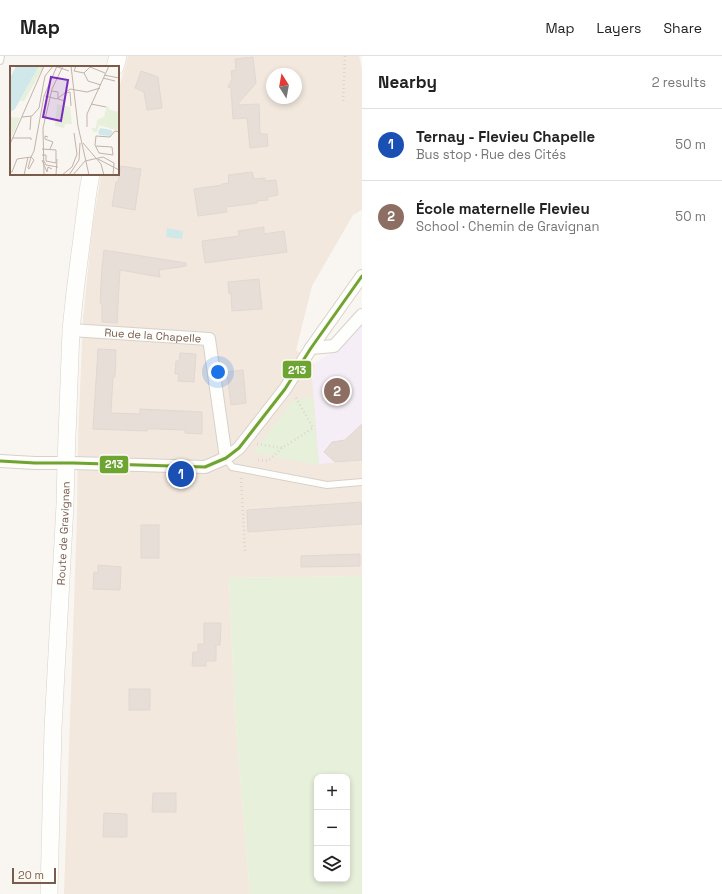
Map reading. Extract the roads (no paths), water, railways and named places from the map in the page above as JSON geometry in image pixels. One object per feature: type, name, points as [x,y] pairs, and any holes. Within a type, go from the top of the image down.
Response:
[{"type":"street","points":[[115,66],[118,56]]},
{"type":"street","name":"Route de Gravignan","points":[[49,894],[53,728],[65,505],[71,330],[91,175]]},
{"type":"street","points":[[0,461],[205,467],[226,458],[239,448],[285,388],[311,348],[362,276]]},
{"type":"street","points":[[311,348],[334,346],[362,315]]},
{"type":"street","name":"Rue de la Chapelle","points":[[71,330],[209,339],[226,458]]},
{"type":"lane","points":[[0,61],[1,56]]},
{"type":"lane","points":[[226,458],[232,467],[327,485],[362,482]]},
{"type":"water","points":[[167,228],[183,231],[182,239],[166,237]]},
{"type":"place","name":"École maternelle Flevieu","points":[[337,391]]},
{"type":"place","name":"Ternay - Flevieu Chapelle","points":[[181,474]]}]
